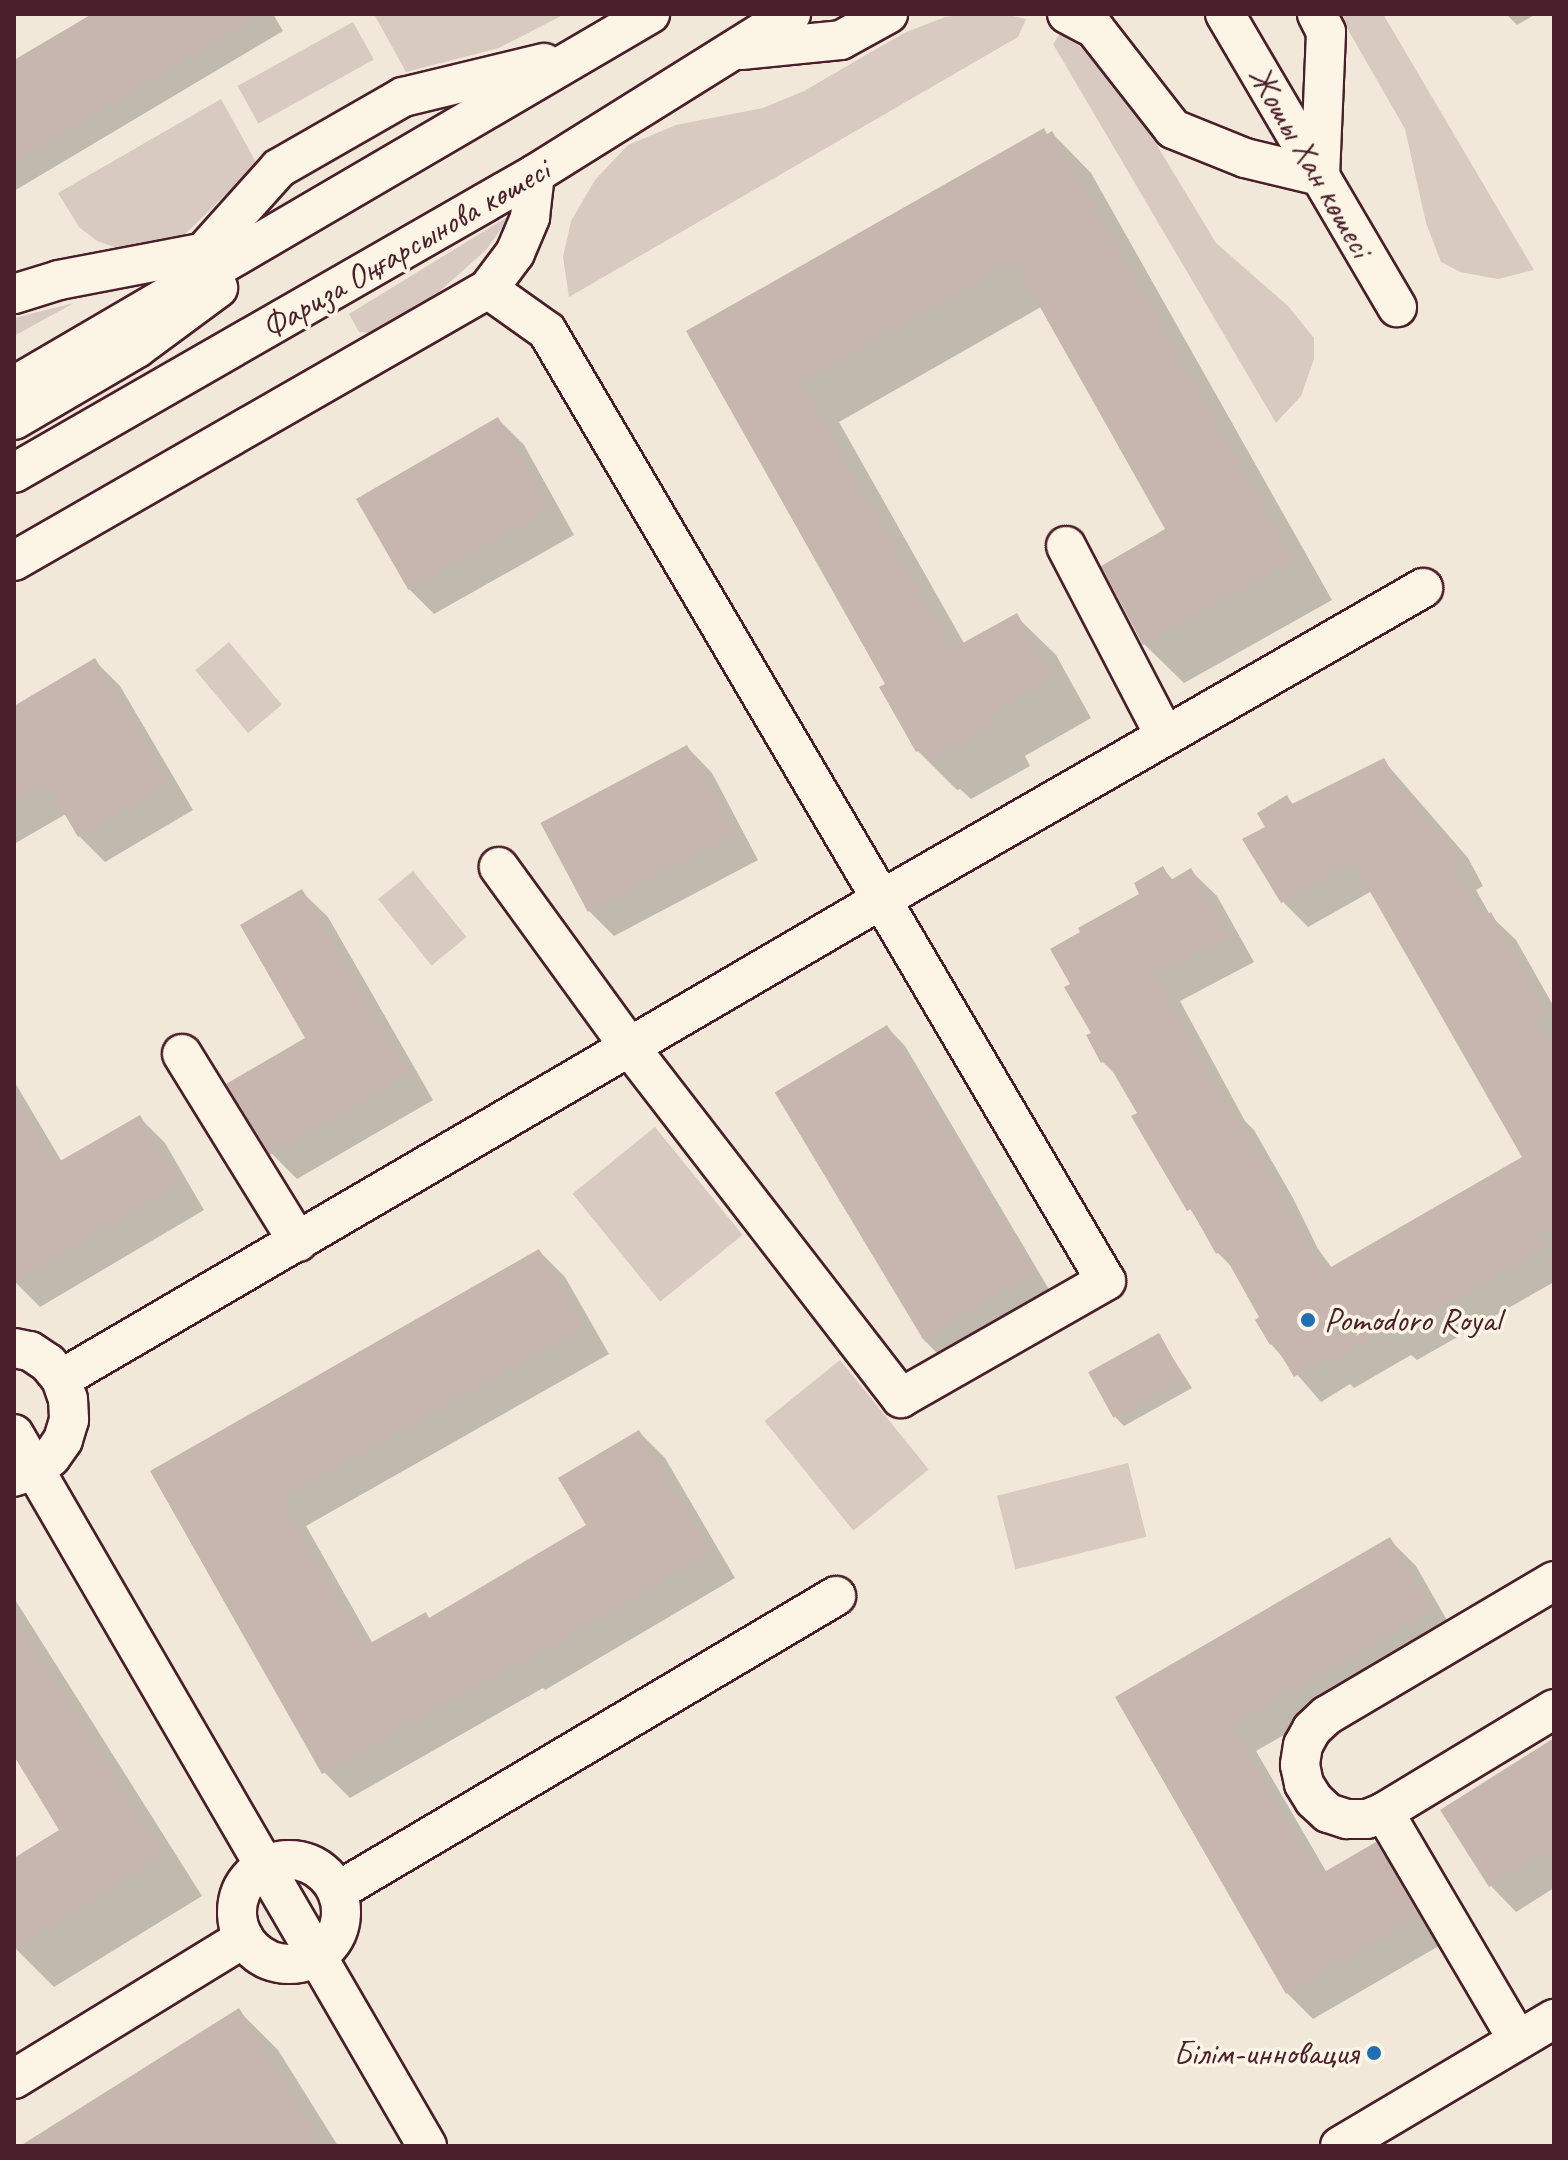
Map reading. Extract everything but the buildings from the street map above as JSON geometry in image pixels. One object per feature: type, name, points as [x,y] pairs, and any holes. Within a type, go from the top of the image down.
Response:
[{"type":"street","points":[[160,300],[279,168],[403,97],[557,65],[602,14]]},
{"type":"street","points":[[14,386],[557,65],[650,14]]},
{"type":"street","name":"Фариза Оңғарсынова көшесі","points":[[14,473],[535,174],[791,14]]},
{"type":"street","points":[[727,52],[841,40],[888,14]]},
{"type":"street","points":[[1067,14],[1095,29],[1173,129],[1245,158],[1320,176],[1326,32],[1317,14]]},
{"type":"street","name":"Жошы Хан көшесі","points":[[1225,14],[1397,307]]},
{"type":"street","points":[[14,561],[488,289],[515,253],[530,217],[535,174]]},
{"type":"street","points":[[14,294],[59,280],[261,242]]},
{"type":"street","points":[[14,420],[172,325],[206,300],[261,242]]},
{"type":"street","points":[[488,289],[547,331],[884,898],[1106,1281],[901,1398],[631,1049],[499,867]]},
{"type":"street","points":[[1066,546],[1165,736]]},
{"type":"street","points":[[61,1379],[631,1049],[884,898],[1423,588]]},
{"type":"street","points":[[182,1054],[298,1242]]},
{"type":"street","points":[[14,1348],[30,1351],[48,1363],[61,1379],[68,1399],[69,1420],[63,1440],[51,1457],[24,1473]]},
{"type":"street","points":[[14,1434],[24,1473],[265,1865],[315,1957],[427,2146]]},
{"type":"street","points":[[1554,1581],[1327,1715],[1312,1729],[1303,1745],[1300,1765],[1304,1784],[1314,1800],[1328,1813],[1347,1819],[1367,1819],[1384,1812],[1554,1709]]},
{"type":"street","points":[[338,1891],[836,1596]]},
{"type":"street","points":[[1384,1812],[1518,2040]]},
{"type":"street","points":[[298,1860],[329,1876],[338,1891],[341,1921],[328,1948],[315,1957],[300,1963],[284,1964],[254,1951],[244,1938],[238,1922],[239,1899],[252,1875],[265,1865],[298,1860]]},
{"type":"street","points":[[14,2079],[244,1938]]},
{"type":"street","points":[[1340,2146],[1554,2019]]},
{"type":"shaded area","points":[[374,14],[565,14],[499,48],[406,72]]},
{"type":"shaded area","points":[[1004,14],[1026,19],[1018,37],[569,297],[563,257],[571,221],[595,180],[628,145],[676,125],[763,108],[804,91],[904,33],[945,17]]},
{"type":"shaded area","points":[[1339,14],[1383,14],[1534,270],[1498,279],[1460,272],[1441,262],[1426,223],[1405,129]]},
{"type":"shaded area","points":[[353,22],[374,60],[258,124],[238,86]]},
{"type":"shaded area","points":[[1060,34],[1089,52],[1118,81],[1216,243],[1288,306],[1314,338],[1314,359],[1301,396],[1276,423],[1053,44]]},
{"type":"shaded area","points":[[221,99],[257,164],[183,236],[170,247],[120,249],[97,241],[79,227],[58,193]]},
{"type":"shaded area","points":[[512,214],[486,250],[432,298],[372,333],[359,332],[349,314]]},
{"type":"shaded area","points":[[74,303],[14,336],[14,318]]},
{"type":"shaded area","points":[[229,642],[282,705],[248,733],[195,670]]},
{"type":"shaded area","points":[[413,871],[466,937],[432,965],[378,899]]},
{"type":"shaded area","points":[[655,1127],[742,1235],[660,1302],[573,1194]]},
{"type":"shaded area","points":[[840,1360],[929,1470],[853,1531],[765,1421]]},
{"type":"shaded area","points":[[1128,1463],[1146,1537],[1015,1569],[997,1496]]},
{"type":"place","name":"Pomodoro Royal","points":[[1308,1320]]},
{"type":"place","name":"Білім-инновация","points":[[1374,2053]]}]
